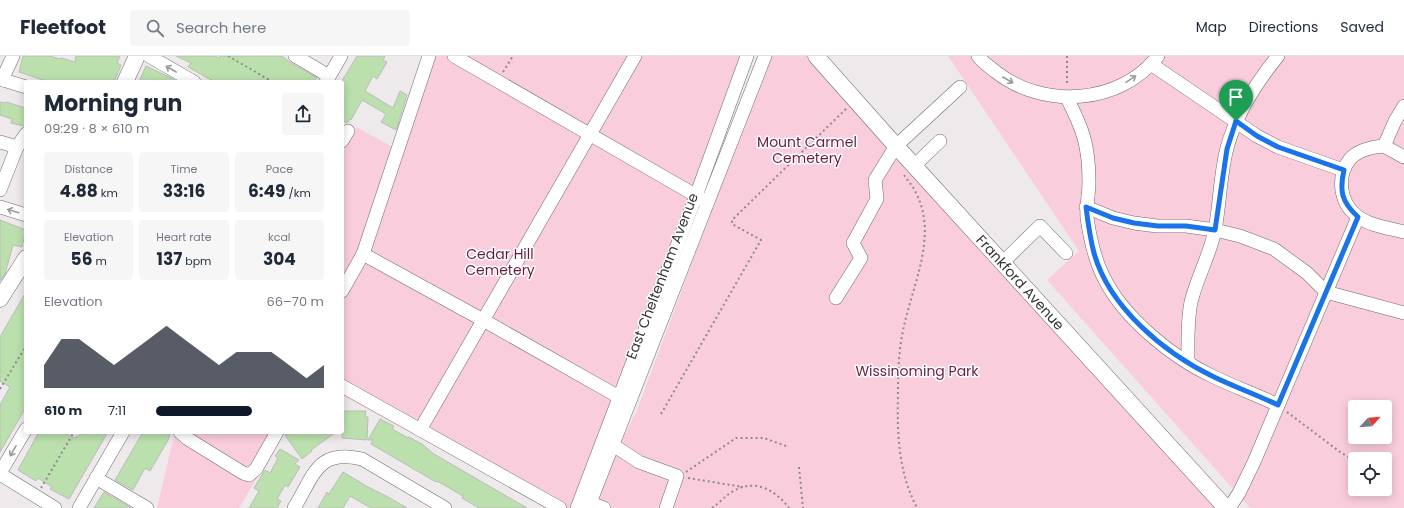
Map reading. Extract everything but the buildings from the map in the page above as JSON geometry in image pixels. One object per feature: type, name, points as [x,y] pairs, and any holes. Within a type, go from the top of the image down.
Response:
[{"type":"main road","points":[[126,80],[137,56]]},
{"type":"main road","name":"Frankford Avenue","points":[[819,57],[896,146],[908,170],[1002,263],[1226,508]]},
{"type":"main road","points":[[2,291],[24,261]]},
{"type":"street","points":[[13,56],[1,80],[24,86]]},
{"type":"street","points":[[149,56],[191,80]]},
{"type":"street","points":[[296,56],[328,79],[341,56]]},
{"type":"street","points":[[344,287],[363,254],[429,56]]},
{"type":"street","points":[[454,56],[708,203]]},
{"type":"street","points":[[420,430],[635,56]]},
{"type":"street","points":[[577,508],[696,196],[747,56]]},
{"type":"street","name":"East Cheltenham Avenue","points":[[589,505],[765,56]]},
{"type":"street","points":[[978,56],[982,61],[1007,80],[1036,93],[1067,98],[1099,94],[1128,82],[1155,60],[1257,136],[1278,147],[1344,170]]},
{"type":"street","points":[[1188,363],[1188,328],[1191,302],[1215,230],[1227,149],[1236,121],[1251,94],[1278,56]]},
{"type":"street","points":[[836,298],[861,258],[853,243],[877,199],[875,180],[896,146],[960,86]]},
{"type":"street","points":[[1067,98],[1079,120],[1086,141],[1089,184],[1086,207],[1094,253],[1104,278],[1117,298],[1131,316],[1150,335],[1188,363],[1214,377],[1278,405]]},
{"type":"street","points":[[1384,146],[1395,121],[1404,106]]},
{"type":"street","points":[[0,190],[17,147],[24,137]]},
{"type":"street","points":[[908,170],[940,141]]},
{"type":"street","points":[[0,142],[17,147]]},
{"type":"street","points":[[1404,157],[1384,146],[1373,147],[1361,152],[1351,158],[1344,170],[1341,184],[1343,197],[1349,209],[1358,217],[1371,223],[1404,232]]},
{"type":"street","points":[[0,207],[24,214]]},
{"type":"street","points":[[1086,207],[1113,218],[1134,223],[1158,226],[1186,226],[1215,230],[1240,236],[1274,249],[1307,273],[1326,292],[1404,313]]},
{"type":"street","points":[[1229,508],[1239,493],[1254,462],[1358,217]]},
{"type":"street","points":[[1002,263],[1040,226],[1066,253]]},
{"type":"street","points":[[363,254],[619,397]]},
{"type":"street","points":[[344,387],[560,508]]},
{"type":"street","points":[[24,432],[0,473],[55,508]]},
{"type":"street","points":[[79,508],[122,434]]},
{"type":"street","points":[[183,434],[194,443],[243,473],[249,475],[256,469],[276,434]]},
{"type":"street","points":[[613,445],[639,462],[678,476],[666,508]]},
{"type":"street","points":[[295,507],[317,468],[326,460],[338,456],[360,459],[445,508]]},
{"type":"street","points":[[96,478],[147,508]]},
{"type":"street","points":[[589,505],[604,508]]},
{"type":"path","points":[[228,56],[270,80]]},
{"type":"path","points":[[498,81],[513,56]]},
{"type":"path","points":[[1067,56],[1067,98]]},
{"type":"path","points":[[661,414],[761,240],[732,224],[732,220],[855,100]]},
{"type":"path","points":[[908,170],[924,213],[925,234],[921,264],[904,327],[898,370],[897,432],[900,459],[917,508]]},
{"type":"path","points":[[0,389],[24,349]]},
{"type":"path","points":[[1278,405],[1340,452],[1348,456]]},
{"type":"path","points":[[36,496],[73,434]]},
{"type":"path","points":[[678,476],[736,438],[764,438],[786,446]]},
{"type":"path","points":[[799,467],[803,508]]},
{"type":"path","points":[[678,476],[743,487]]},
{"type":"path","points":[[712,508],[733,491],[751,484],[764,488],[776,495],[789,508]]},
{"type":"green space","name":"Cedar Hill Cemetery","points":[[425,56],[745,56],[575,508],[548,508],[344,396],[344,150],[357,127],[392,147]]},
{"type":"green space","name":"Wissinoming Park","points":[[767,56],[816,56],[1226,508],[588,508],[637,410],[714,204]]},
{"type":"green space","points":[[948,56],[1404,56],[1404,508],[1250,508],[1047,280],[1079,251]]},
{"type":"green space","points":[[175,434],[283,434],[239,508],[157,508]]},
{"type":"route","points":[[1236,121],[1257,136],[1278,147],[1344,170],[1341,184],[1343,197],[1349,209],[1358,217],[1278,405],[1252,392],[1214,377],[1188,363],[1150,335],[1131,316],[1104,278],[1094,253],[1089,229],[1086,207],[1113,218],[1134,223],[1158,226],[1186,226],[1215,230],[1227,149],[1236,121]]},
{"type":"park label","name":"Mount Carmel Cemetery","points":[[807,150]]}]
